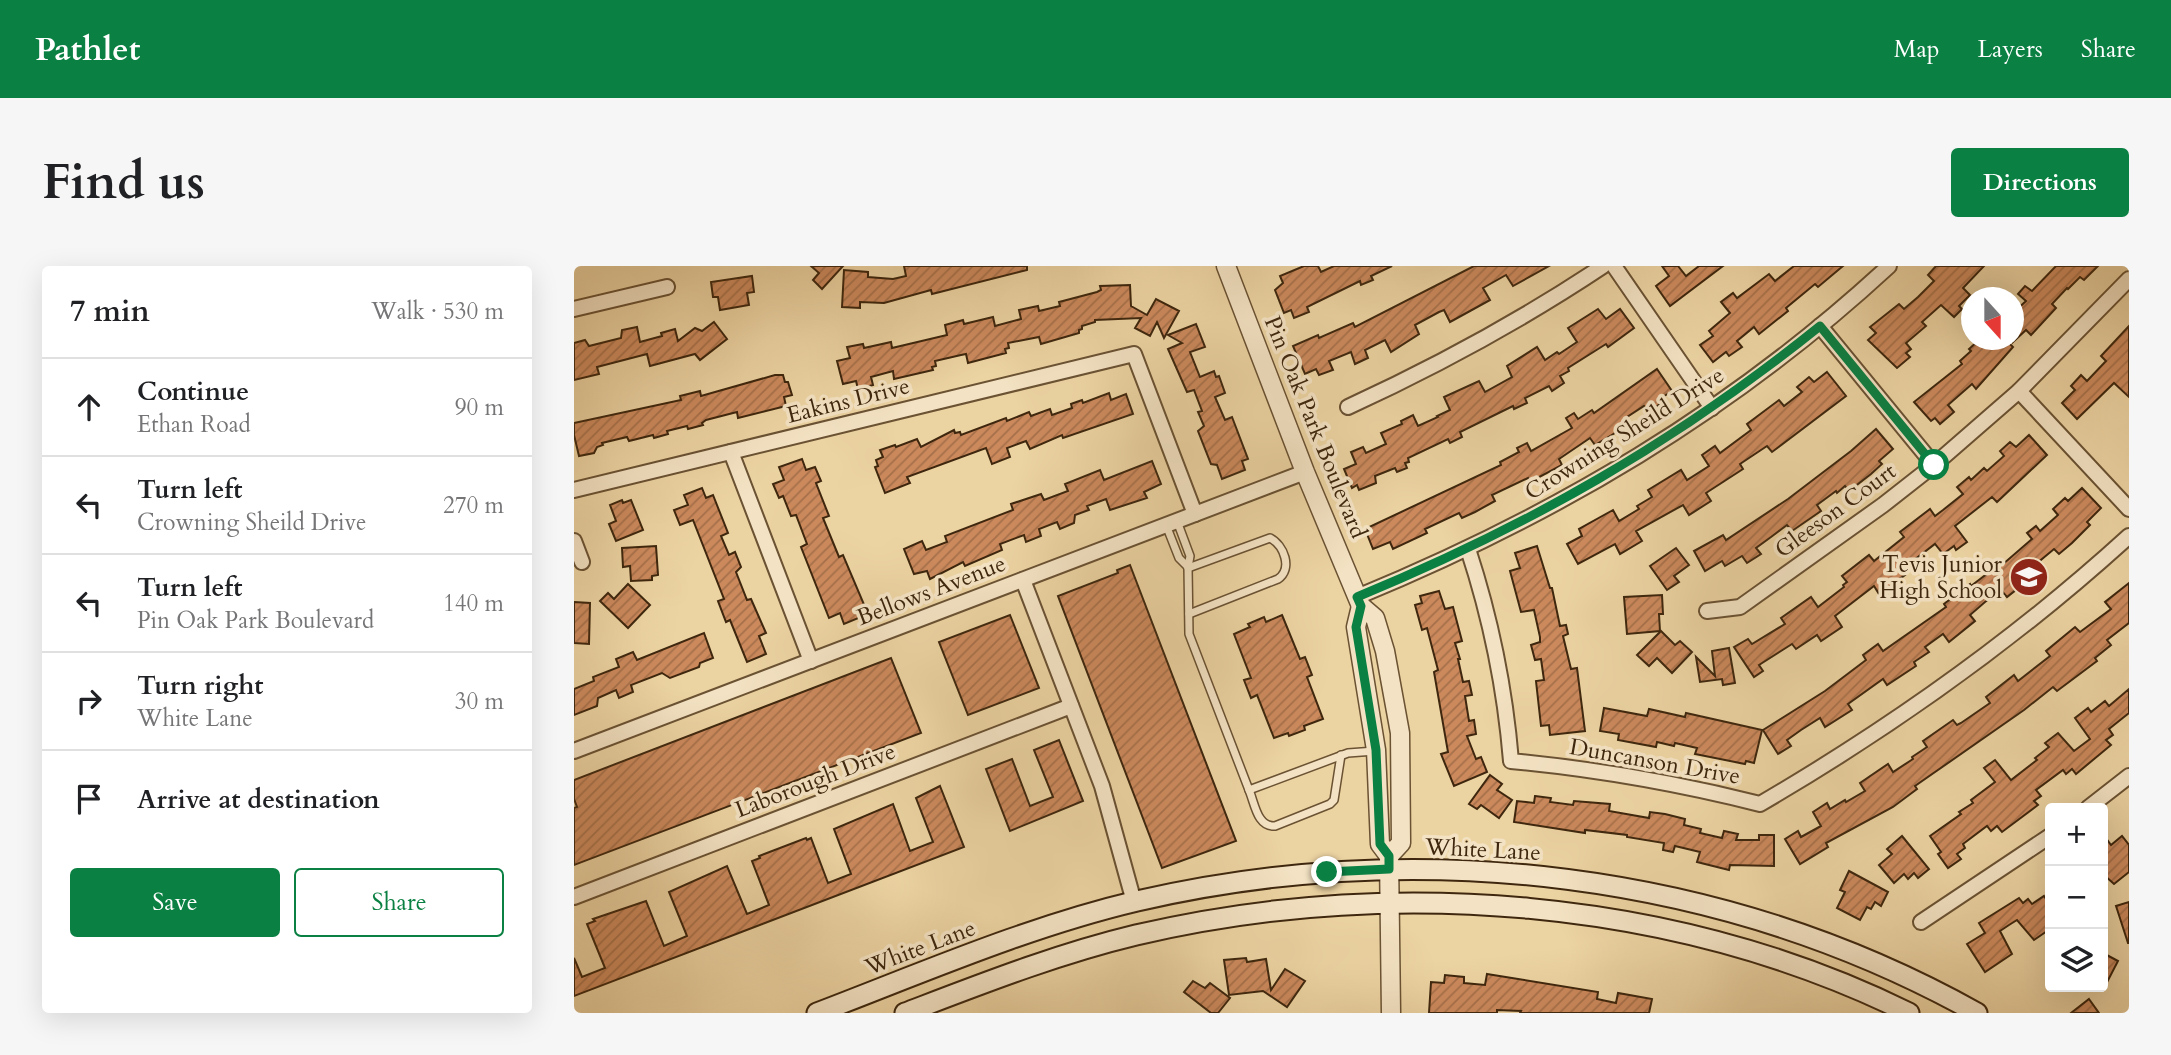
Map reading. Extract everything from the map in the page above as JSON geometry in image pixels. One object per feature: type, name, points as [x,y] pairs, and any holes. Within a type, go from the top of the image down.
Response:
[{"type":"main road","name":"White Lane","points":[[817,1013],[1016,937],[1134,902],[1225,884],[1389,862],[1611,885],[1731,912],[1848,952],[1905,976],[1977,1013]]},
{"type":"main road","points":[[905,1013],[1015,971],[1134,936],[1249,914],[1388,903],[1508,907],[1583,915],[1671,932],[1730,946],[1789,965],[1909,1013]]},
{"type":"street","name":"Pin Oak Park Boulevard","points":[[1226,266],[1305,472],[1359,601],[1375,618],[1400,733],[1401,844],[1389,862]]},
{"type":"street","points":[[1348,407],[1477,344],[1603,266]]},
{"type":"street","points":[[1614,266],[1713,408]]},
{"type":"street","name":"Crowning Sheild Drive","points":[[1359,601],[1468,549],[1589,486],[1713,408],[1820,326],[1889,266]]},
{"type":"street","name":"Gleeson Court","points":[[1706,611],[1740,607],[1842,536],[1934,465],[2019,391],[2129,279]]},
{"type":"street","points":[[574,309],[667,287]]},
{"type":"street","points":[[1820,326],[1934,465]]},
{"type":"street","name":"Eakins Drive","points":[[574,490],[1134,354],[1195,514]]},
{"type":"street","points":[[2019,391],[2129,509]]},
{"type":"street","points":[[731,452],[811,661]]},
{"type":"street","name":"Bellows Avenue","points":[[574,751],[1305,472]]},
{"type":"street","name":"Duncanson Drive","points":[[1468,549],[1493,635],[1503,685],[1511,761],[1581,768],[1649,779],[1760,804],[1892,722],[1950,682],[2035,617],[2129,536]]},
{"type":"street","points":[[574,541],[582,562]]},
{"type":"street","points":[[1023,580],[1110,810],[1134,902]]},
{"type":"street","name":"Pin Oak Park Boulevard","points":[[1359,601],[1356,627],[1376,750],[1380,844],[1389,862],[1391,1013]]},
{"type":"street","name":"Laborough Drive","points":[[574,897],[1072,706]]},
{"type":"street","points":[[2094,803],[2129,776]]},
{"type":"street","points":[[1921,922],[2045,839]]},
{"type":"lane","points":[[1172,523],[1190,555],[1189,634],[1261,821],[1266,826],[1275,827],[1330,804],[1334,800],[1341,755]]},
{"type":"lane","points":[[1188,567],[1270,538],[1278,544],[1287,565],[1287,571],[1278,579],[1189,614]]},
{"type":"lane","points":[[1249,790],[1341,755],[1376,750]]},
{"type":"building","points":[[811,266],[843,266],[822,289],[813,280],[819,273]]},
{"type":"building","points":[[904,266],[1027,266],[1027,270],[932,294],[931,290],[884,303],[860,302],[860,308],[842,307],[844,270],[868,272],[868,277],[893,279],[906,276]]},
{"type":"building","points":[[1304,266],[1318,266],[1321,272],[1334,266],[1392,266],[1371,276],[1373,280],[1361,285],[1360,281],[1307,307],[1309,312],[1294,318],[1291,310],[1284,313],[1275,290],[1283,283],[1280,276]]},
{"type":"building","points":[[1474,266],[1549,266],[1513,286],[1506,275],[1483,288],[1490,300],[1450,322],[1444,310],[1439,312],[1415,325],[1419,334],[1391,352],[1385,340],[1365,350],[1368,358],[1355,364],[1351,352],[1329,361],[1333,370],[1319,375],[1316,369],[1305,374],[1293,346],[1353,323],[1355,327]]},
{"type":"building","points":[[1662,266],[1678,266],[1686,276],[1699,266],[1723,266],[1670,306],[1656,286],[1669,276]]},
{"type":"building","points":[[1794,266],[1843,266],[1818,287],[1815,284],[1786,308],[1788,311],[1759,334],[1754,327],[1737,341],[1742,347],[1729,356],[1726,352],[1713,362],[1700,345],[1713,336],[1709,331],[1730,313],[1721,302],[1733,293],[1737,298],[1769,274],[1775,281]]},
{"type":"building","points":[[1936,266],[1984,266],[1961,287],[1961,310],[1954,317],[1941,305],[1922,322],[1926,326],[1906,343],[1911,349],[1906,353],[1910,357],[1897,368],[1868,340],[1876,333],[1870,327],[1899,304],[1904,309],[1918,297],[1934,281],[1928,275]]},
{"type":"building","points":[[2056,266],[2098,266],[2084,280],[2080,277],[2067,288],[2052,304],[2056,308],[2031,335],[2026,330],[2024,332],[2024,287],[2032,291]]},
{"type":"building","points":[[752,276],[754,292],[747,293],[749,305],[720,310],[718,297],[713,297],[711,282]]},
{"type":"building","points":[[1130,285],[1131,306],[1147,315],[1156,299],[1179,311],[1164,338],[1157,322],[1150,336],[1135,328],[1141,318],[1095,320],[1082,326],[1079,333],[1041,344],[1039,337],[1008,343],[1006,353],[968,363],[966,354],[935,361],[933,370],[894,379],[893,371],[871,377],[873,385],[858,389],[856,381],[843,384],[837,361],[850,358],[847,347],[863,344],[864,348],[891,342],[892,348],[947,335],[945,325],[963,320],[964,324],[993,317],[995,326],[1021,319],[1019,310],[1038,306],[1039,311],[1060,306],[1059,302],[1101,290],[1100,286]]},
{"type":"building","points":[[1598,309],[1606,319],[1620,309],[1634,328],[1608,347],[1606,344],[1568,368],[1569,371],[1560,376],[1564,383],[1552,391],[1549,386],[1525,398],[1527,403],[1514,409],[1513,406],[1460,432],[1462,437],[1450,443],[1448,439],[1408,458],[1409,462],[1405,463],[1407,468],[1397,472],[1395,468],[1375,476],[1376,483],[1359,490],[1357,485],[1352,488],[1344,469],[1356,464],[1351,452],[1363,447],[1366,453],[1386,444],[1381,433],[1402,424],[1401,421],[1413,415],[1418,426],[1450,410],[1444,397],[1479,381],[1485,392],[1512,377],[1507,366],[1537,347],[1545,360],[1557,352],[1559,354],[1577,342],[1568,328]]},
{"type":"building","points":[[714,322],[727,339],[700,360],[695,354],[650,366],[647,354],[597,367],[599,374],[574,380],[574,343],[585,340],[589,346],[621,338],[622,330],[637,327],[640,342],[675,329],[678,341],[695,328],[702,331]]},
{"type":"building","points":[[1196,324],[1205,347],[1190,352],[1200,377],[1214,371],[1216,377],[1219,376],[1225,393],[1215,397],[1225,420],[1232,417],[1248,459],[1242,461],[1245,470],[1222,479],[1217,465],[1211,464],[1198,431],[1204,426],[1194,390],[1187,392],[1168,349],[1182,343],[1168,335]]},
{"type":"building","points":[[2129,326],[2129,397],[2114,383],[2077,419],[2062,403],[2075,390],[2071,386],[2081,375],[2087,381],[2106,361],[2101,356]]},
{"type":"building","points":[[2010,350],[1976,389],[1972,384],[1948,405],[1954,412],[1940,424],[1935,418],[1931,421],[1914,402],[1962,364],[1960,361],[1971,351]]},
{"type":"building","points":[[1657,369],[1672,391],[1658,400],[1660,404],[1648,412],[1644,406],[1624,419],[1628,424],[1615,433],[1595,445],[1590,438],[1559,459],[1562,465],[1530,482],[1528,478],[1492,495],[1495,501],[1475,512],[1462,518],[1459,513],[1425,529],[1427,533],[1393,549],[1390,542],[1373,549],[1365,529],[1501,465],[1500,462],[1519,452],[1517,448],[1527,443],[1531,451],[1572,428],[1566,418],[1574,413],[1578,419],[1592,410],[1594,413]]},
{"type":"building","points":[[1827,372],[1846,396],[1772,452],[1767,446],[1740,464],[1743,469],[1706,493],[1711,501],[1689,515],[1683,505],[1636,531],[1642,541],[1620,554],[1615,544],[1578,564],[1567,544],[1582,536],[1579,529],[1613,510],[1619,521],[1652,497],[1648,490],[1681,470],[1687,480],[1709,466],[1702,455],[1715,446],[1720,453],[1751,430],[1747,424],[1779,400],[1784,406],[1802,392],[1797,387],[1809,377],[1814,382]]},
{"type":"building","points":[[783,375],[785,382],[788,382],[792,395],[784,397],[786,406],[738,418],[737,412],[706,420],[703,425],[667,431],[668,434],[654,438],[653,435],[629,441],[627,437],[602,443],[594,453],[579,456],[574,423],[681,400],[680,396],[700,391],[701,396]]},
{"type":"building","points":[[1109,393],[1111,400],[1126,394],[1133,414],[1063,438],[1062,435],[1030,449],[1026,441],[1007,448],[1010,457],[992,464],[986,448],[907,477],[910,483],[885,493],[875,467],[878,466],[876,460],[883,457],[880,450],[895,445],[896,447],[917,439],[921,447],[954,430],[961,435],[1029,412],[1031,416],[1050,409],[1052,415],[1072,408],[1071,404],[1082,400],[1083,403]]},
{"type":"building","points":[[1876,429],[1893,449],[1879,461],[1882,464],[1871,474],[1849,491],[1845,486],[1837,493],[1836,491],[1817,505],[1821,511],[1792,531],[1787,525],[1756,548],[1761,554],[1747,563],[1742,556],[1725,566],[1722,561],[1705,571],[1694,551],[1723,535],[1726,540],[1788,499]]},
{"type":"building","points":[[2029,435],[2047,455],[1997,502],[1992,497],[1955,526],[1967,542],[1956,550],[1954,546],[1943,554],[1935,544],[1901,570],[1905,575],[1879,594],[1874,586],[1835,616],[1842,627],[1821,641],[1817,635],[1796,649],[1792,644],[1759,665],[1763,671],[1754,677],[1734,647],[1748,639],[1752,644],[1785,624],[1781,618],[1811,597],[1818,607],[1844,587],[1847,582],[1842,576],[1869,555],[1874,561],[1904,537],[1900,532],[1930,509],[1935,516],[1943,510],[1963,494],[1957,487],[1969,477],[1971,480],[1984,468],[1987,471],[2004,456],[2000,451],[2010,442],[2016,447]]},
{"type":"building","points":[[802,459],[806,470],[815,467],[821,481],[816,483],[829,516],[823,518],[839,557],[843,555],[868,614],[844,624],[840,613],[829,618],[801,547],[807,544],[796,515],[791,516],[783,496],[779,498],[773,484],[784,480],[779,467]]},
{"type":"building","points":[[1152,461],[1161,484],[1144,492],[1147,498],[1110,510],[1106,499],[1087,506],[1089,510],[1075,515],[1074,523],[1060,529],[1057,522],[1039,529],[1041,536],[1026,542],[1024,535],[1000,544],[1002,550],[965,566],[963,562],[930,579],[927,571],[914,574],[904,549],[922,541],[926,550],[947,542],[945,536],[1013,510],[1011,504],[1041,494],[1044,500],[1068,491],[1065,484],[1100,470],[1104,480]]},
{"type":"building","points":[[702,488],[706,498],[713,495],[728,533],[721,536],[729,555],[735,552],[741,567],[736,572],[747,600],[751,599],[766,633],[759,636],[766,654],[747,662],[730,620],[726,622],[718,601],[724,599],[693,520],[680,525],[674,510],[688,505],[684,495]]},
{"type":"building","points":[[2082,488],[2101,508],[2087,522],[2090,525],[2072,543],[2059,554],[2054,549],[2030,569],[2035,575],[2007,597],[2001,590],[1985,602],[1970,615],[1975,621],[1949,642],[1943,634],[1925,647],[1929,652],[1914,662],[1916,666],[1887,685],[1883,679],[1848,704],[1852,710],[1825,727],[1820,718],[1801,730],[1787,740],[1791,746],[1778,754],[1763,730],[1825,691],[1866,660],[1863,655],[1878,644],[1883,651],[1946,607],[1944,604],[1970,584],[1971,586],[2001,563],[2002,565],[2032,539],[2027,533],[2036,526],[2040,531],[2058,515],[2053,509],[2065,498],[2068,501]]},
{"type":"building","points":[[622,500],[623,503],[631,500],[643,530],[616,541],[609,524],[616,521],[610,505]]},
{"type":"building","points":[[656,546],[658,575],[652,576],[652,580],[631,581],[630,566],[623,567],[622,548]]},
{"type":"building","points":[[1537,546],[1552,588],[1560,626],[1566,625],[1568,634],[1563,636],[1571,669],[1577,668],[1585,731],[1550,735],[1549,725],[1541,726],[1536,681],[1544,680],[1541,659],[1535,660],[1531,645],[1540,642],[1540,637],[1534,610],[1521,612],[1510,571],[1520,568],[1515,553]]},
{"type":"building","points":[[1676,548],[1689,565],[1674,576],[1679,582],[1667,590],[1650,566]]},
{"type":"building","points":[[1130,565],[1236,841],[1162,868],[1058,596],[1118,573],[1117,570]]},
{"type":"building","points":[[2129,583],[2129,623],[2107,640],[2111,645],[2095,658],[2097,661],[2057,691],[2053,687],[1915,786],[1917,789],[1893,807],[1826,843],[1828,847],[1800,864],[1785,839],[1798,831],[1801,837],[1821,826],[1813,812],[1827,803],[1830,809],[1865,791],[1860,783],[1888,764],[1893,772],[1913,759],[1912,757],[1927,747],[1923,741],[1953,720],[1957,725],[1990,703],[1986,697],[2014,675],[2018,681],[2050,656],[2046,651],[2075,627],[2080,632],[2111,609],[2105,602]]},
{"type":"building","points":[[628,584],[650,605],[628,628],[600,601],[608,593],[614,599]]},
{"type":"building","points":[[1439,591],[1445,609],[1453,607],[1462,641],[1455,643],[1463,682],[1469,681],[1472,695],[1465,696],[1469,721],[1474,720],[1476,734],[1467,736],[1476,759],[1481,757],[1487,772],[1454,786],[1441,754],[1448,752],[1434,672],[1438,670],[1427,628],[1422,630],[1415,605],[1422,603],[1420,596]]},
{"type":"building","points":[[1662,595],[1660,631],[1627,634],[1624,597]]},
{"type":"building","points":[[574,602],[590,603],[589,644],[574,643]]},
{"type":"building","points":[[1010,615],[1039,688],[968,715],[939,642]]},
{"type":"building","points":[[1282,615],[1300,659],[1305,657],[1312,675],[1307,677],[1323,719],[1304,726],[1305,730],[1274,738],[1257,695],[1251,698],[1244,680],[1251,678],[1234,634],[1264,617],[1266,622]]},
{"type":"building","points":[[1661,631],[1675,645],[1680,641],[1692,652],[1672,673],[1657,658],[1649,666],[1637,655]]},
{"type":"building","points":[[704,633],[713,658],[700,663],[699,667],[670,678],[662,673],[631,685],[633,692],[619,698],[616,690],[598,698],[597,706],[574,715],[574,689],[594,681],[593,677],[619,667],[616,659],[633,652],[637,660]]},
{"type":"building","points":[[1729,648],[1735,683],[1723,685],[1722,679],[1700,682],[1696,657],[1715,676],[1712,651]]},
{"type":"building","points":[[891,658],[921,733],[574,865],[574,808],[577,807],[574,780]]},
{"type":"building","points":[[2129,689],[2129,713],[2109,729],[2113,735],[2106,740],[2111,745],[2076,774],[2072,769],[2066,774],[2063,770],[2036,790],[2041,796],[2034,801],[2038,805],[2002,832],[1997,826],[1991,831],[1987,826],[1963,844],[1965,848],[1957,854],[1961,859],[1948,868],[1930,836],[1961,814],[1959,812],[1973,803],[1971,800],[1995,782],[1984,768],[1995,760],[2011,780],[2037,760],[2035,758],[2049,747],[2045,743],[2058,733],[2074,751],[2090,739],[2075,718],[2088,708],[2091,712],[2105,701],[2109,706]]},
{"type":"building","points":[[1604,708],[1647,716],[1649,709],[1685,717],[1686,713],[1762,730],[1754,763],[1746,761],[1745,764],[1695,754],[1697,748],[1675,743],[1674,746],[1657,742],[1656,747],[1618,740],[1619,734],[1600,731]]},
{"type":"building","points":[[1059,740],[1083,801],[1010,831],[986,769],[1012,759],[1030,806],[1053,797],[1034,750]]},
{"type":"building","points":[[1490,775],[1502,784],[1497,790],[1512,800],[1499,818],[1481,805],[1477,809],[1469,804]]},
{"type":"building","points":[[940,786],[964,847],[574,996],[574,958],[582,977],[605,968],[587,924],[595,921],[593,919],[646,901],[664,946],[687,936],[669,892],[727,866],[747,914],[769,905],[752,861],[760,858],[759,856],[811,838],[828,883],[851,874],[834,829],[893,804],[910,851],[933,842],[916,798]]},
{"type":"building","points":[[1535,796],[1551,798],[1550,802],[1573,805],[1574,801],[1610,804],[1609,811],[1649,818],[1650,812],[1665,814],[1685,819],[1684,825],[1701,829],[1700,833],[1722,838],[1724,831],[1738,834],[1736,840],[1759,840],[1759,835],[1774,835],[1774,866],[1730,865],[1729,870],[1697,862],[1700,852],[1675,846],[1673,852],[1663,850],[1664,843],[1627,835],[1585,830],[1585,833],[1514,822],[1517,801],[1534,803]]},
{"type":"building","points":[[1902,836],[1929,869],[1918,878],[1914,873],[1908,879],[1904,874],[1894,883],[1879,865],[1892,854],[1887,849]]},
{"type":"building","points":[[2122,836],[2129,845],[2129,872],[2114,884],[2108,879],[2108,841],[2111,845]]},
{"type":"building","points":[[1849,871],[1888,892],[1881,906],[1875,902],[1871,909],[1867,907],[1860,920],[1837,908],[1845,892],[1840,890]]},
{"type":"building","points":[[2019,898],[2023,903],[2028,899],[2032,904],[2045,898],[2045,932],[2034,940],[2017,920],[2009,925],[2000,931],[2012,954],[1985,972],[1967,944],[1985,933],[1979,923]]},
{"type":"building","points":[[2129,902],[2129,943],[2128,943],[2116,906]]},
{"type":"building","points":[[2108,956],[2118,961],[2108,980]]},
{"type":"building","points":[[1246,958],[1247,962],[1266,959],[1271,990],[1285,969],[1305,981],[1287,1007],[1263,991],[1229,995],[1224,960]]},
{"type":"building","points":[[1487,974],[1598,992],[1597,999],[1616,1003],[1618,993],[1652,999],[1649,1013],[1520,1013],[1521,1011],[1497,1010],[1497,1013],[1429,1013],[1431,982],[1444,983],[1445,975],[1464,977],[1464,983],[1485,985]]},
{"type":"building","points":[[1193,981],[1205,988],[1210,983],[1230,998],[1218,1013],[1211,1013],[1184,992]]},
{"type":"building","points":[[2089,999],[2099,1013],[2071,1013]]},
{"type":"place","name":"Tevis Junior High School","points":[[2029,577]]},
{"type":"route","points":[[1327,872],[1389,869],[1389,856],[1380,844],[1376,750],[1361,670],[1356,627],[1361,606],[1357,597],[1468,549],[1589,486],[1713,408],[1820,326],[1934,465]]}]
